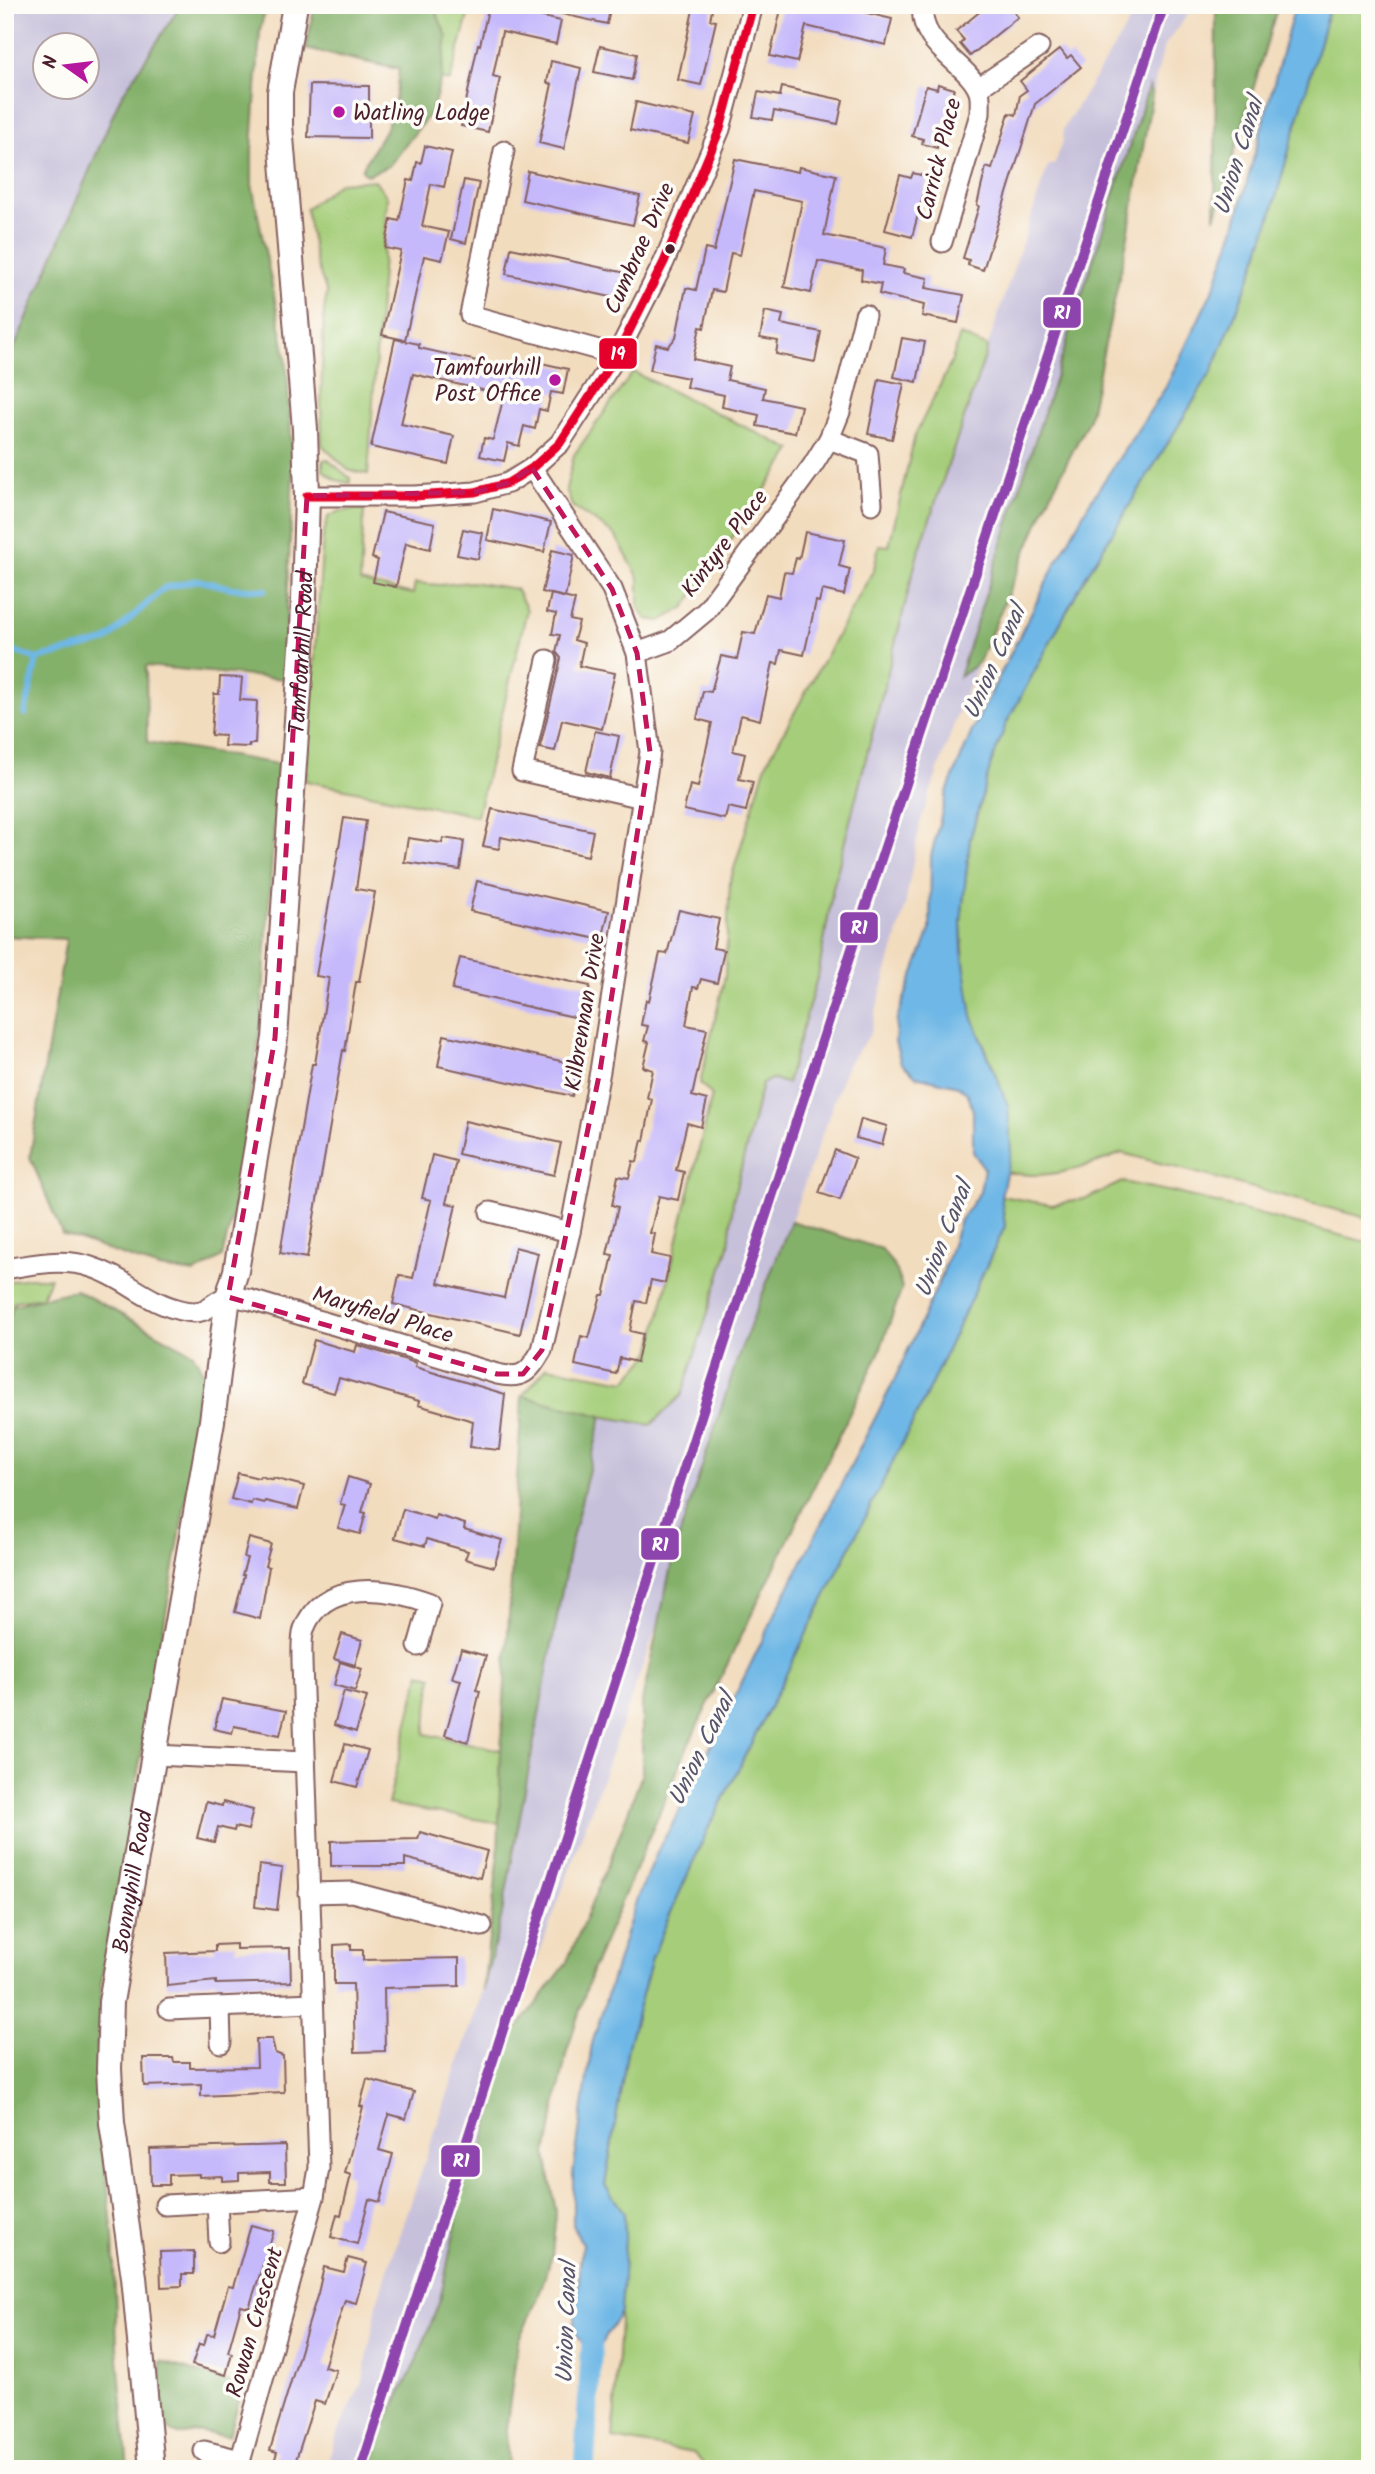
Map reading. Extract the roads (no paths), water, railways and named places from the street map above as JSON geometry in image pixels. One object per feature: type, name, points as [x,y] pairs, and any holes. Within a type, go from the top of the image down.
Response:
[{"type":"main road","name":"Tamfourhill Road","points":[[228,1297],[236,1271],[275,1038],[300,671],[307,496],[298,322],[281,162],[280,125],[280,92],[295,5]]},
{"type":"main road","name":"Bonnyhill Road","points":[[152,2469],[134,2277],[112,2123],[109,2069],[111,2002],[212,1421],[228,1297]]},
{"type":"street","name":"Cumbrae Drive","points":[[307,496],[415,496],[475,492],[508,483],[532,468],[560,443],[617,355],[664,262],[720,128],[753,5]]},
{"type":"street","name":"Carrick Place","points":[[923,5],[927,30],[945,54],[978,88],[980,94],[980,114],[942,242]]},
{"type":"street","name":"Carrick Place","points":[[978,88],[1039,47]]},
{"type":"street","points":[[503,150],[470,315],[617,355]]},
{"type":"street","name":"Kintyre Place","points":[[637,653],[670,640],[706,611],[813,465],[829,439],[840,412],[865,315]]},
{"type":"street","points":[[829,439],[868,454],[872,504]]},
{"type":"street","name":"Kilbrennan Drive","points":[[523,1374],[533,1365],[542,1350],[570,1232],[600,1071],[650,752],[637,653],[612,589],[532,468]]},
{"type":"street","points":[[547,660],[522,771],[643,798]]},
{"type":"street","points":[[490,1212],[570,1232]]},
{"type":"street","points":[[5,1269],[62,1262],[92,1267],[161,1304],[185,1311],[203,1312],[228,1297]]},
{"type":"street","name":"Maryfield Place","points":[[228,1297],[251,1300],[497,1374],[510,1377],[523,1374]]},
{"type":"street","name":"Rowan Crescent","points":[[204,2451],[239,2464],[314,2197],[319,2168],[302,1662],[304,1631],[315,1610],[331,1597],[356,1591],[401,1593],[430,1603],[418,1646]]},
{"type":"street","points":[[154,1755],[305,1762]]},
{"type":"street","points":[[309,1893],[352,1892],[482,1926]]},
{"type":"street","points":[[169,2009],[313,2003]]},
{"type":"street","points":[[220,2007],[221,2043]]},
{"type":"street","points":[[165,2205],[314,2197]]},
{"type":"street","points":[[217,2202],[219,2242]]},
{"type":"water","points":[[1295,5],[1330,5],[1253,270],[1212,371],[1083,581],[1006,724],[991,764],[970,839],[961,922],[962,950],[972,1016],[1008,1106],[1011,1152],[1001,1196],[1005,1226],[921,1406],[707,1831],[652,1958],[628,2046],[605,2185],[624,2213],[621,2312],[597,2352],[588,2351],[574,2331],[582,2244],[573,2225],[573,2174],[592,2044],[637,1898],[779,1606],[892,1385],[941,1278],[960,1220],[980,1192],[984,1168],[973,1152],[973,1111],[968,1094],[958,1086],[916,1076],[901,1063],[895,1042],[897,1018],[930,930],[931,856],[947,792],[972,731],[1055,565],[1088,505],[1166,387],[1215,285],[1234,230]]},
{"type":"waterway","points":[[5,648],[37,659],[106,641],[164,588],[197,580],[232,588],[265,590]]},
{"type":"waterway","points":[[25,714],[37,659]]},
{"type":"waterway","name":"Union Canal","points":[[584,2469],[593,2325]]},
{"type":"place","name":"Watling Lodge","points":[[339,112]]},
{"type":"place","name":"Tamfourhill Post Office","points":[[555,380]]}]
